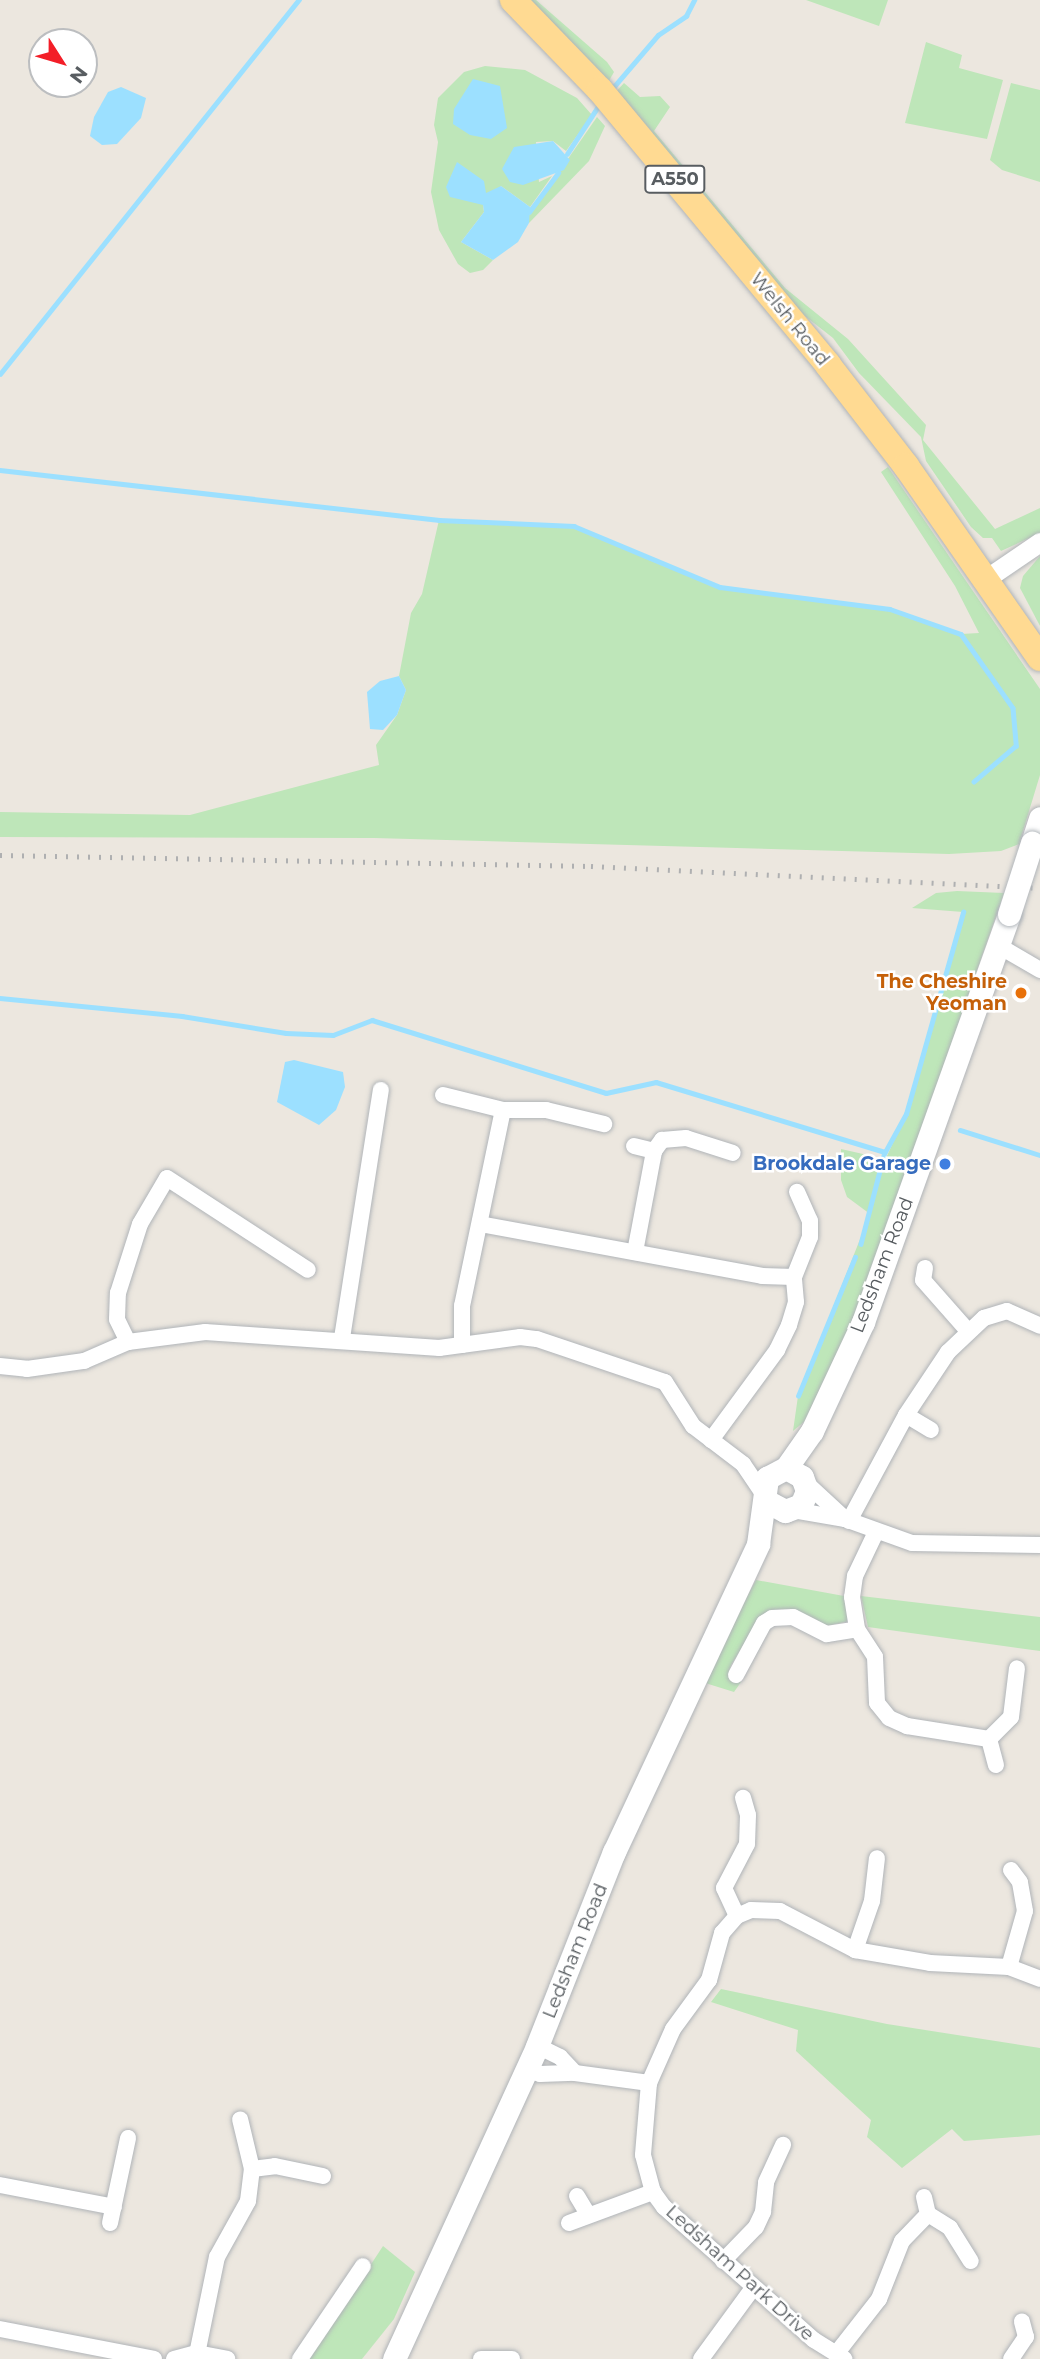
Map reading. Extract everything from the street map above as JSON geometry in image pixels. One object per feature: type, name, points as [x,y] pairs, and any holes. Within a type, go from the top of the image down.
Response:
[{"type":"highway","name":"Welsh Road","points":[[513,0],[600,90],[743,261],[906,466],[987,578],[1040,658]]},
{"type":"main road","name":"Ledsham Road","points":[[793,1474],[863,1322],[999,946],[1040,818]]},
{"type":"main road","name":"Ledsham Road","points":[[777,1504],[805,1498],[793,1474]]},
{"type":"main road","name":"Ledsham Road","points":[[394,2359],[537,2046],[614,1852],[777,1504],[766,1478],[793,1474]]},
{"type":"street","points":[[987,578],[1040,542]]},
{"type":"street","points":[[999,946],[1040,970]]},
{"type":"street","points":[[342,1338],[381,1090]]},
{"type":"street","points":[[443,1095],[503,1110],[546,1110],[604,1124]]},
{"type":"street","points":[[462,1345],[462,1306],[503,1110]]},
{"type":"street","points":[[635,1252],[654,1151],[662,1140],[686,1138],[733,1153]]},
{"type":"street","points":[[634,1146],[654,1151]]},
{"type":"street","points":[[128,1342],[117,1320],[118,1293],[140,1224],[167,1178],[308,1270]]},
{"type":"street","points":[[711,1440],[777,1350],[796,1302],[794,1277],[810,1237],[810,1221],[797,1192]]},
{"type":"street","points":[[480,1224],[761,1276],[794,1277]]},
{"type":"street","points":[[919,1276],[968,1331]]},
{"type":"street","points":[[847,1520],[927,1379],[968,1331],[984,1318],[1007,1311],[1040,1326]]},
{"type":"street","points":[[0,1366],[27,1369],[84,1361],[128,1342],[205,1332],[342,1338],[439,1348],[520,1337],[611,1367],[640,1371],[673,1390],[693,1426],[743,1464],[777,1504],[847,1520],[912,1543],[1040,1545]]},
{"type":"street","points":[[906,1415],[931,1430]]},
{"type":"street","points":[[743,1464],[793,1474],[847,1520]]},
{"type":"street","points":[[876,1532],[855,1576],[852,1597],[857,1629],[875,1657],[875,1694],[889,1718],[907,1726],[989,1739]]},
{"type":"street","points":[[736,1675],[764,1623],[772,1618],[793,1617],[827,1634],[857,1629]]},
{"type":"street","points":[[989,1739],[1012,1717],[1016,1665]]},
{"type":"street","points":[[989,1739],[996,1765]]},
{"type":"street","points":[[743,1798],[755,1811],[747,1844],[724,1888],[737,1916],[751,1910],[780,1911],[855,1950],[930,1963],[1009,1967],[1040,1979]]},
{"type":"street","points":[[855,1950],[872,1901],[878,1855]]},
{"type":"street","points":[[1009,1967],[1025,1911],[1021,1876]]},
{"type":"street","name":"Ledsham Park Drive","points":[[737,1916],[722,1933],[709,1980],[673,2029],[649,2083],[643,2155],[653,2192],[681,2225],[752,2288],[841,2357]]},
{"type":"street","points":[[537,2046],[560,2057],[575,2073]]},
{"type":"street","points":[[527,2068],[540,2074],[575,2073],[649,2083]]},
{"type":"street","points":[[197,2356],[217,2257],[248,2202],[252,2169],[240,2119]]},
{"type":"street","points":[[0,2185],[112,2215],[128,2138]]},
{"type":"street","points":[[723,2261],[755,2227],[774,2148]]},
{"type":"street","points":[[252,2169],[275,2166],[323,2176]]},
{"type":"street","points":[[569,2223],[588,2214],[616,2209],[653,2192]]},
{"type":"street","points":[[577,2196],[588,2214]]},
{"type":"street","points":[[924,2197],[928,2214],[950,2228],[971,2261]]},
{"type":"street","points":[[841,2357],[879,2299],[902,2241],[928,2214]]},
{"type":"street","points":[[300,2359],[363,2266]]},
{"type":"street","points":[[701,2359],[752,2288]]},
{"type":"street","points":[[0,2329],[155,2359]]},
{"type":"street","points":[[1011,2359],[1028,2331]]},
{"type":"street","points":[[174,2359],[197,2356],[227,2359]]},
{"type":"street","points":[[481,2359],[505,2358]]},
{"type":"green space","points":[[524,0],[536,0],[607,62],[614,72],[606,86]]},
{"type":"green space","points":[[806,0],[888,0],[879,26]]},
{"type":"green space","points":[[926,42],[962,55],[959,68],[1003,80],[987,139],[905,123]]},
{"type":"green space","points":[[485,66],[525,70],[577,98],[592,115],[566,151],[553,141],[536,142],[539,182],[552,176],[530,207],[501,186],[483,205],[484,212],[461,242],[493,260],[483,270],[470,273],[458,264],[439,230],[431,192],[438,142],[434,125],[438,98],[464,72]]},
{"type":"green space","points":[[624,83],[640,97],[660,96],[670,107],[654,131],[785,288],[848,339],[926,425],[923,440],[995,529],[1040,508],[1040,533],[1001,551],[992,538],[983,538],[971,527],[926,461],[921,437],[859,373],[833,338],[796,309],[613,95]]},
{"type":"green space","points":[[1011,83],[1040,90],[1040,182],[1002,170],[990,160]]},
{"type":"green space","points":[[597,117],[605,126],[589,161],[529,223],[529,215]]},
{"type":"green space","points":[[888,467],[1040,689],[1040,775],[1019,844],[1001,851],[949,854],[374,838],[0,837],[0,812],[190,815],[379,765],[376,745],[397,715],[406,690],[399,676],[411,613],[422,594],[439,520],[574,526],[720,587],[890,609],[961,634],[979,633],[955,586],[881,472]]},
{"type":"green space","points":[[1040,556],[1040,626],[1020,588],[1023,576]]},
{"type":"green space","points":[[936,893],[1004,893],[863,1297],[805,1421],[793,1431],[798,1396],[870,1214],[847,1197],[841,1180],[841,1149],[863,1154],[882,1167],[906,1114],[963,912],[912,908]]},
{"type":"green space","points":[[756,1580],[844,1596],[849,1621],[827,1626],[759,1620],[731,1665],[729,1671],[741,1682],[734,1692],[702,1682]]},
{"type":"green space","points":[[861,1596],[1040,1617],[1040,1651],[868,1627]]},
{"type":"green space","points":[[721,1989],[887,2024],[1040,2048],[1040,2135],[964,2141],[952,2129],[902,2168],[867,2137],[871,2120],[796,2051],[798,2030],[711,2002]]},
{"type":"green space","points":[[383,2246],[415,2272],[394,2319],[362,2359],[309,2359]]},
{"type":"water","points":[[473,79],[500,86],[507,128],[491,139],[470,135],[453,124],[454,109]]},
{"type":"water","points":[[121,87],[146,98],[141,118],[117,144],[102,145],[90,136],[94,117],[108,92]]},
{"type":"water","points":[[553,141],[570,160],[564,170],[523,185],[510,182],[502,169],[514,147]]},
{"type":"water","points":[[457,162],[484,181],[486,193],[501,186],[530,207],[529,223],[518,242],[493,260],[461,242],[484,212],[483,205],[450,197],[446,187]]},
{"type":"water","points":[[399,676],[406,690],[397,715],[383,730],[370,729],[367,692],[380,681]]},
{"type":"water","points":[[294,1060],[343,1072],[345,1087],[336,1110],[319,1125],[277,1102],[285,1062]]},
{"type":"waterway","points":[[0,374],[299,0]]},
{"type":"waterway","points":[[611,90],[658,35],[686,16],[694,0]]},
{"type":"waterway","points":[[567,154],[599,105]]},
{"type":"waterway","points":[[529,212],[558,173]]},
{"type":"waterway","points":[[0,470],[439,520],[574,526],[720,587],[890,609],[961,634],[1013,708],[1016,746],[974,782]]},
{"type":"waterway","points":[[885,1152],[906,1114],[963,912]]},
{"type":"waterway","points":[[0,998],[182,1016],[286,1033],[333,1035],[372,1020],[606,1093],[656,1082],[885,1152],[861,1244]]},
{"type":"waterway","points":[[960,1130],[1040,1155]]},
{"type":"waterway","points":[[798,1396],[855,1257]]},
{"type":"railway","points":[[0,855],[591,866],[1040,888]]},
{"type":"place","name":"The Cheshire Yeoman","points":[[1021,993]]},
{"type":"place","name":"Brookdale Garage","points":[[945,1164]]}]
